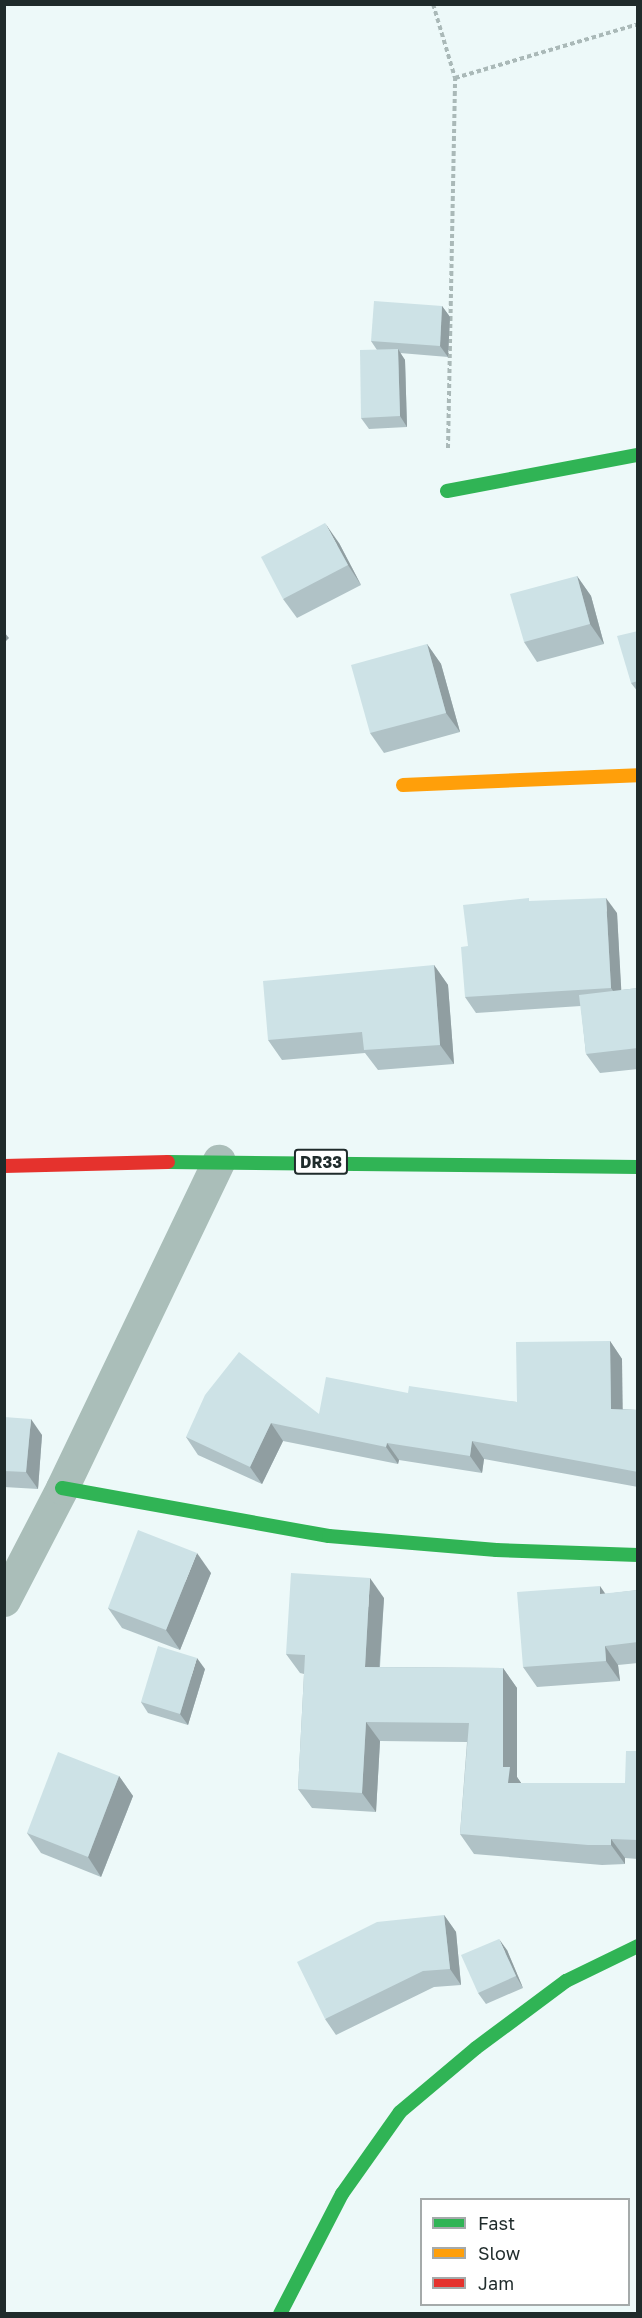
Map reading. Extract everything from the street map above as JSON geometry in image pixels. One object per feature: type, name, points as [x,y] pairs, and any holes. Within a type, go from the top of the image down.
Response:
[{"type":"street","points":[[447,491],[638,455]]},
{"type":"street","points":[[403,785],[638,775]]},
{"type":"street","points":[[4,1600],[62,1488],[219,1161]]},
{"type":"street","name":"DR33","points":[[4,1166],[219,1161],[638,1167]]},
{"type":"street","points":[[62,1488],[329,1536],[496,1550],[638,1555]]},
{"type":"street","points":[[280,2313],[342,2194],[400,2112],[476,2048],[566,1981],[638,1946]]},
{"type":"path","points":[[433,4],[455,78],[447,491]]},
{"type":"path","points":[[455,78],[638,24]]},
{"type":"building","points":[[374,301],[442,306],[440,346],[371,341]]},
{"type":"building","points":[[398,349],[400,416],[361,418],[360,350]]},
{"type":"building","points":[[325,523],[348,565],[283,599],[261,557]]},
{"type":"building","points":[[577,576],[590,624],[524,642],[510,594]]},
{"type":"building","points":[[638,631],[638,681],[631,683],[617,636]]},
{"type":"building","points":[[427,644],[446,713],[370,733],[351,665]]},
{"type":"building","points":[[529,898],[529,901],[606,898],[611,988],[465,997],[461,947],[468,946],[463,905]]},
{"type":"building","points":[[434,965],[440,1045],[364,1050],[362,1032],[268,1040],[263,981]]},
{"type":"building","points":[[638,988],[638,1048],[586,1054],[579,995]]},
{"type":"building","points":[[610,1341],[611,1409],[638,1410],[638,1472],[472,1441],[470,1456],[387,1443],[386,1447],[271,1423],[250,1467],[186,1437],[205,1395],[239,1352],[319,1414],[326,1377],[408,1393],[409,1386],[517,1402],[516,1342]]},
{"type":"building","points":[[4,1417],[31,1419],[26,1472],[4,1471]]},
{"type":"building","points":[[138,1530],[197,1553],[166,1630],[108,1608]]},
{"type":"building","points":[[291,1573],[370,1578],[365,1667],[503,1668],[503,1767],[510,1767],[508,1783],[625,1783],[626,1751],[638,1751],[638,1840],[611,1839],[611,1845],[588,1845],[460,1834],[469,1723],[366,1722],[362,1793],[298,1789],[305,1655],[286,1654]]},
{"type":"building","points":[[600,1586],[600,1594],[638,1590],[638,1642],[605,1646],[606,1661],[523,1667],[517,1592]]},
{"type":"building","points":[[158,1646],[197,1658],[180,1714],[141,1702]]},
{"type":"building","points":[[58,1752],[119,1776],[88,1857],[27,1833]]},
{"type":"building","points":[[444,1915],[450,1969],[423,1971],[325,2019],[297,1962],[377,1922]]},
{"type":"building","points":[[499,1939],[516,1976],[478,1993],[461,1955]]},
{"type":"traffic: fast","points":[[447,491],[638,455]]},
{"type":"traffic: fast","points":[[168,1162],[638,1167]]},
{"type":"traffic: fast","points":[[62,1488],[329,1536],[496,1550],[638,1555]]},
{"type":"traffic: fast","points":[[280,2314],[342,2194],[400,2112],[476,2048],[566,1981],[638,1946]]},
{"type":"traffic: slow","points":[[403,785],[638,775]]},
{"type":"traffic: jam","points":[[4,1166],[168,1162]]}]
